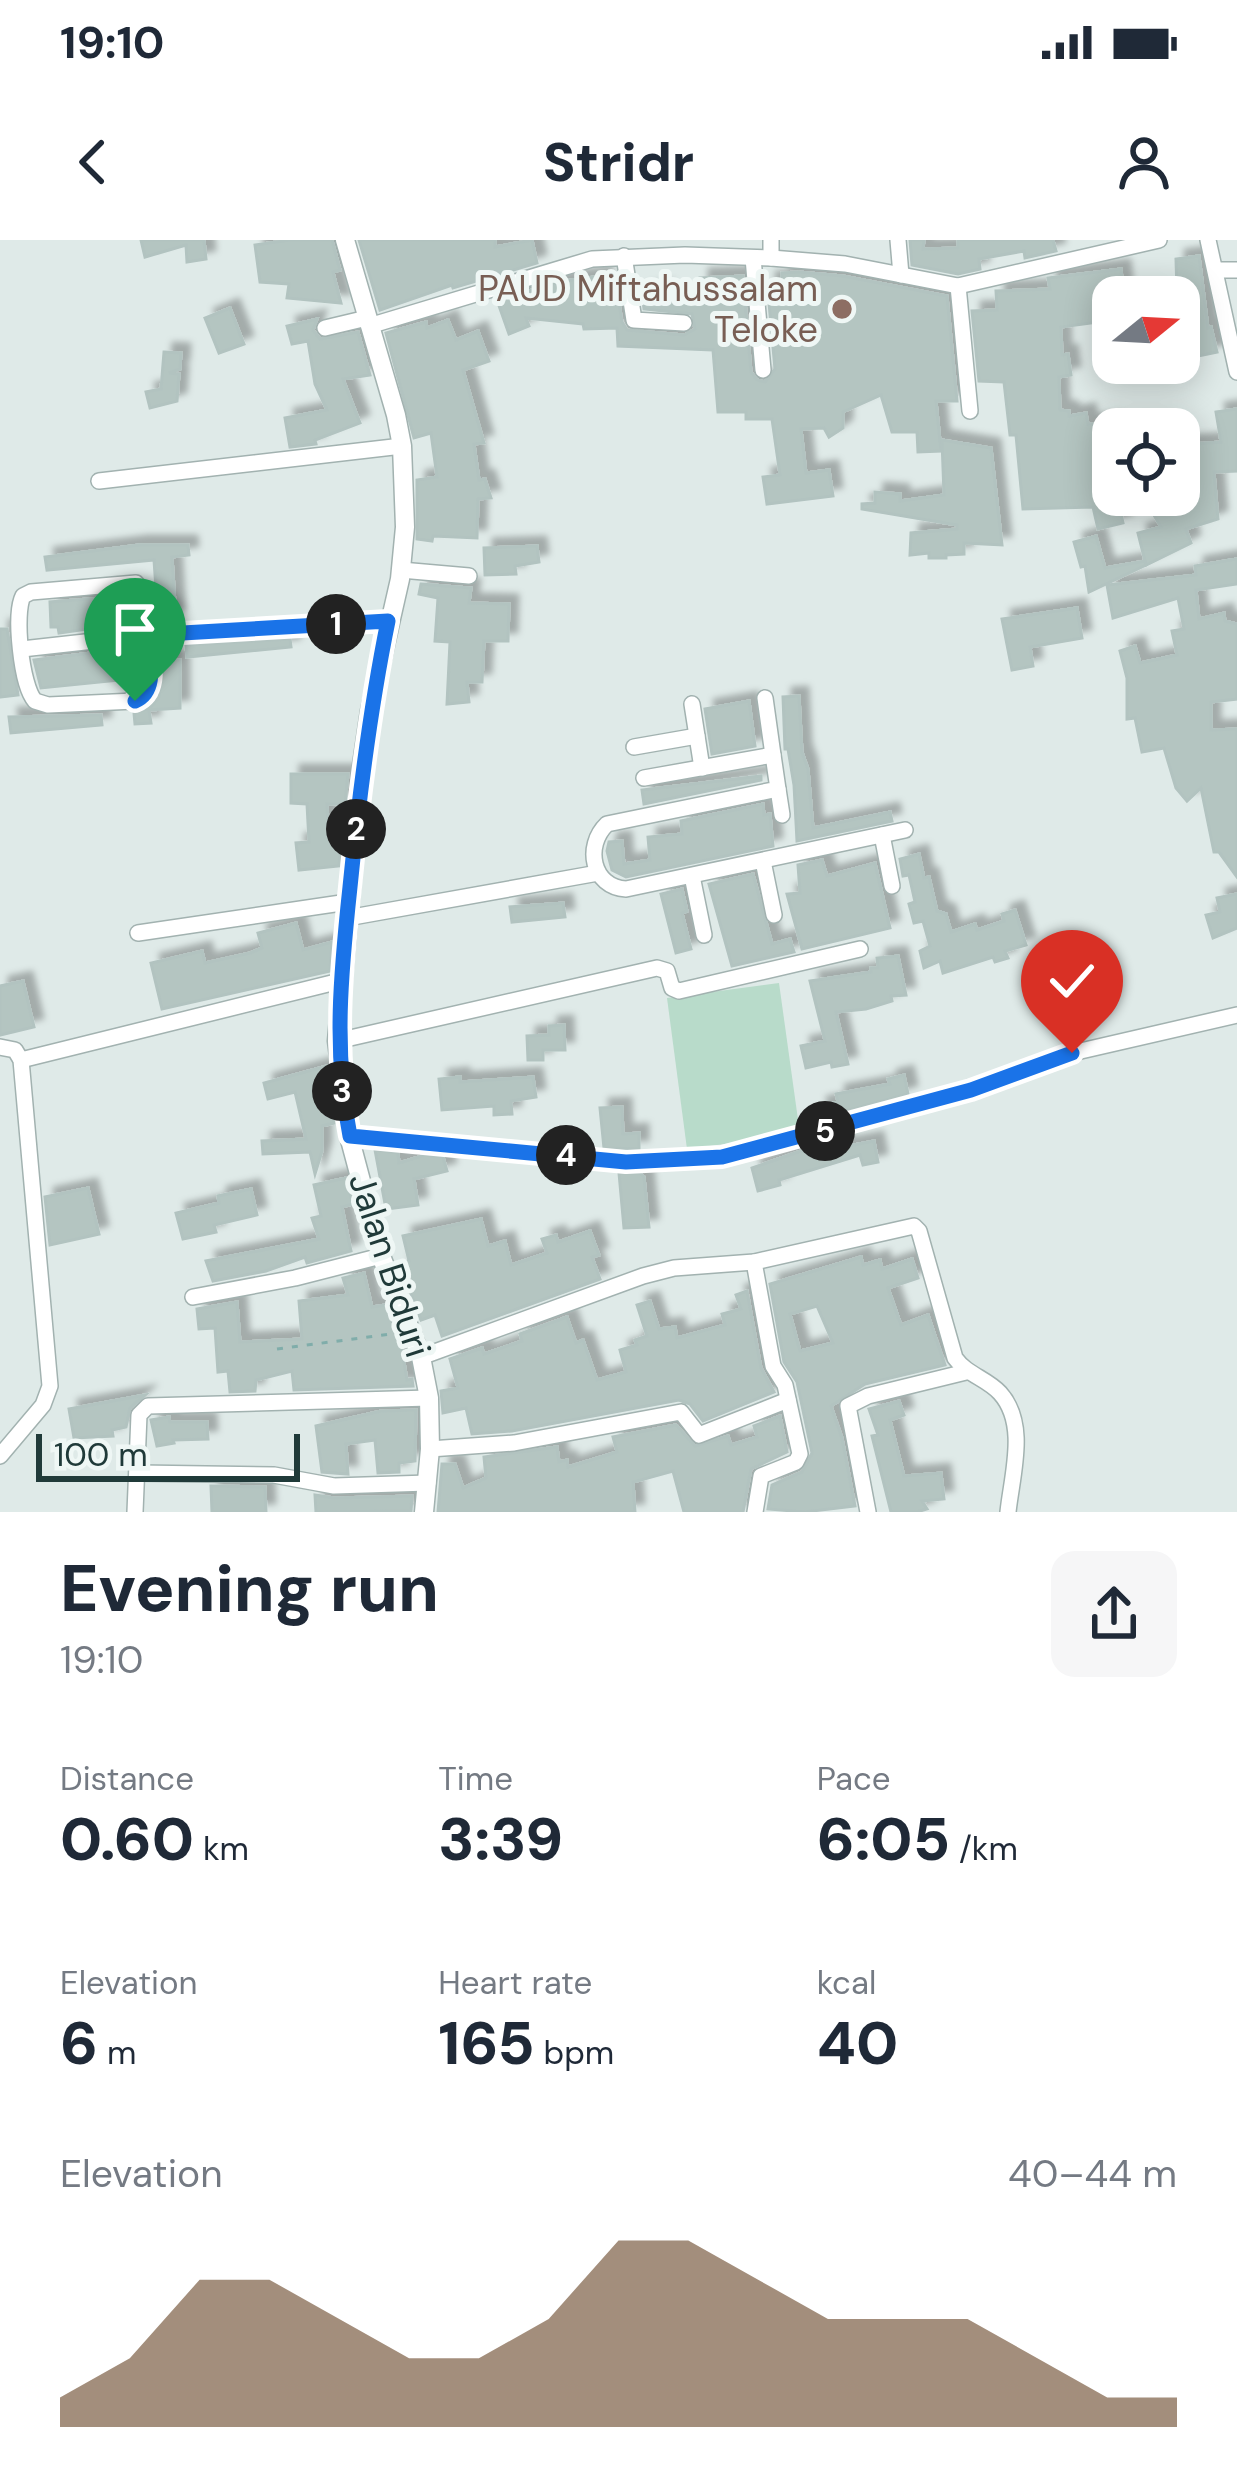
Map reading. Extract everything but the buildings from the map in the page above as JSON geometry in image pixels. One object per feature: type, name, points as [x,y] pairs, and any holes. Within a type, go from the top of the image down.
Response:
[{"type":"street","name":"Jalan Biduri","points":[[345,240],[402,446],[401,570],[370,711],[337,1041],[350,1136],[381,1256],[421,1357],[429,1398],[424,1512]]},
{"type":"street","points":[[771,240],[771,258]]},
{"type":"street","points":[[898,240],[901,275]]},
{"type":"street","points":[[325,328],[368,322],[576,261],[624,256],[771,258],[845,264],[958,286],[1110,244],[1159,240]]},
{"type":"street","points":[[1208,240],[1237,372]]},
{"type":"street","points":[[624,256],[634,320],[684,323]]},
{"type":"street","points":[[753,258],[764,370]]},
{"type":"street","points":[[1217,270],[1237,270]]},
{"type":"street","points":[[958,286],[970,411]]},
{"type":"street","points":[[99,481],[402,446]]},
{"type":"street","points":[[401,570],[470,576]]},
{"type":"street","points":[[136,583],[148,635],[151,687],[135,701],[41,704],[28,693],[22,649],[18,607],[22,596],[136,583]]},
{"type":"street","points":[[22,649],[148,635],[388,621]]},
{"type":"street","points":[[765,698],[782,815]]},
{"type":"street","points":[[692,704],[702,768]]},
{"type":"street","points":[[634,747],[697,736]]},
{"type":"street","points":[[644,778],[773,755]]},
{"type":"street","points":[[778,789],[607,824],[593,849],[598,874],[610,886],[626,890],[905,830]]},
{"type":"street","points":[[883,835],[892,886]]},
{"type":"street","points":[[763,861],[774,915]]},
{"type":"street","points":[[138,933],[347,910],[598,874]]},
{"type":"street","points":[[692,875],[704,935]]},
{"type":"street","points":[[337,1041],[658,968],[667,971],[672,988],[679,991],[860,950]]},
{"type":"street","points":[[21,1060],[340,981]]},
{"type":"street","points":[[350,1136],[626,1162],[722,1157],[971,1090],[1072,1053],[1237,1015]]},
{"type":"street","points":[[0,1047],[14,1050],[21,1060],[50,1386],[44,1405],[0,1456]]},
{"type":"street","points":[[421,1357],[643,1276],[674,1268],[754,1262],[914,1226],[955,1358],[966,1372],[1001,1395],[1015,1422],[1008,1512]]},
{"type":"street","points":[[193,1297],[381,1256]]},
{"type":"street","points":[[754,1262],[773,1366],[785,1385],[800,1458],[760,1476],[755,1512]]},
{"type":"street","points":[[868,1512],[850,1428],[850,1403],[966,1372]]},
{"type":"street","points":[[135,1512],[140,1415],[148,1406],[429,1398]]},
{"type":"street","points":[[430,1449],[514,1443],[682,1412],[699,1435],[788,1400]]},
{"type":"street","points":[[140,1474],[274,1475],[334,1486],[428,1483]]},
{"type":"path","points":[[277,1348],[410,1330]]},
{"type":"green space","points":[[779,983],[800,1134],[687,1149],[667,998]]},
{"type":"place","name":"PAUD Miftahussalam Teloke","points":[[842,309]]},
{"type":"route","points":[[135,701],[151,687],[148,635],[388,621],[362,765],[340,981],[337,1041],[350,1136],[626,1162],[722,1157],[971,1090],[1072,1053]]}]
